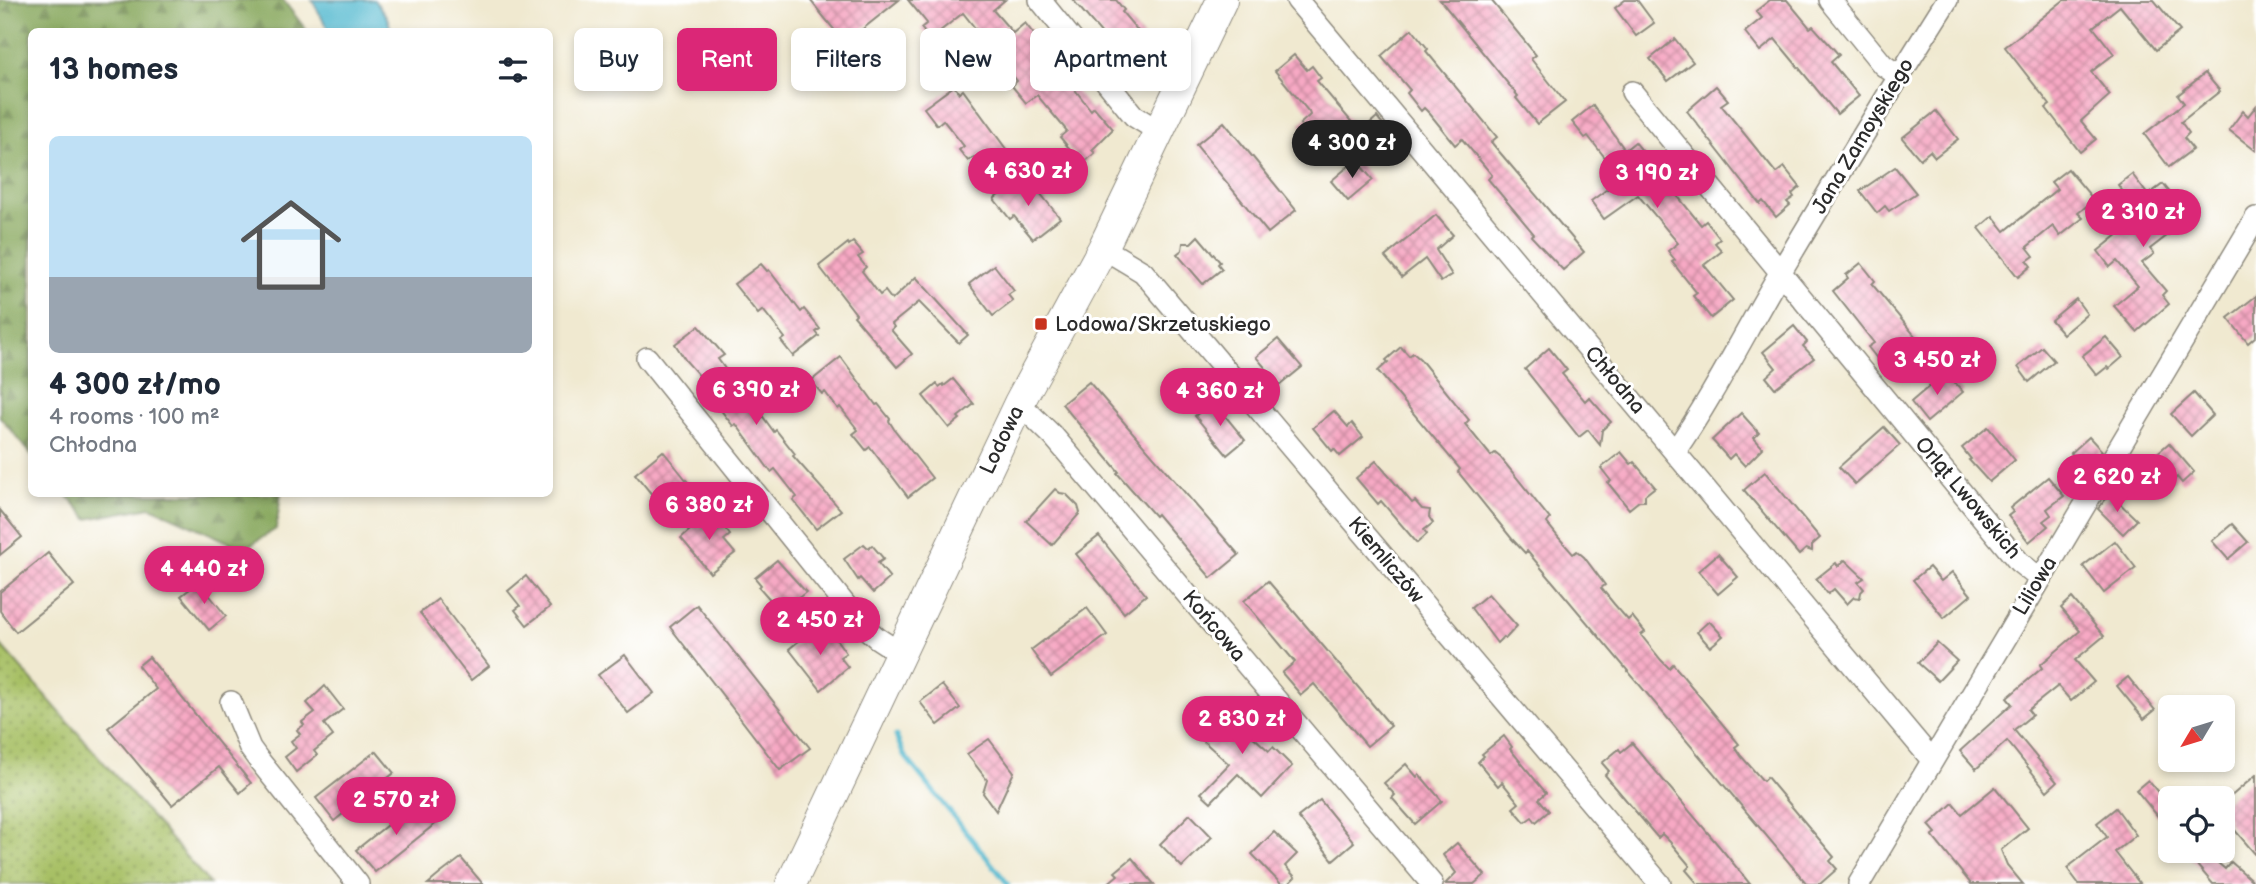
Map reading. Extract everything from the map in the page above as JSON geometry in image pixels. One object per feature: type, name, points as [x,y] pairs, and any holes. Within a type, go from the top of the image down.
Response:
[{"type":"street","points":[[1040,0],[1134,116],[1160,132]]},
{"type":"street","name":"Lodowa","points":[[791,884],[1019,403],[1103,248],[1222,0]]},
{"type":"street","name":"Chłodna","points":[[1297,0],[1932,760]]},
{"type":"street","points":[[1830,0],[1883,65],[1899,76]]},
{"type":"street","name":"Jana Zamoyskiego","points":[[1675,452],[1704,409],[1781,272],[1947,0]]},
{"type":"street","name":"Orląt Lwowskich","points":[[1632,92],[2020,562],[2039,578]]},
{"type":"street","name":"Liliowa","points":[[1858,884],[2256,218]]},
{"type":"street","name":"Kiemliczów","points":[[1103,248],[1143,272],[1660,884]]},
{"type":"street","points":[[647,358],[859,622],[900,653]]},
{"type":"street","name":"Końcowa","points":[[1019,403],[1054,437],[1432,884]]},
{"type":"street","points":[[231,702],[257,759],[358,884]]},
{"type":"green space","points":[[0,0],[283,0],[305,28],[28,28],[28,450],[0,417]]},
{"type":"green space","points":[[69,497],[281,497],[276,529],[244,549],[151,507],[88,519]]},
{"type":"green space","points":[[0,644],[210,884],[0,884]]},
{"type":"water","points":[[312,0],[374,0],[383,11],[390,27],[390,28],[327,28]]},
{"type":"building","points":[[810,0],[899,0],[864,28],[833,28]]},
{"type":"building","points":[[908,0],[1005,0],[993,10],[1009,28],[975,28],[963,13],[944,28],[921,28],[927,23]]},
{"type":"building","points":[[1073,0],[1116,0],[1136,28],[1097,28]]},
{"type":"building","points":[[1440,0],[1491,0],[1536,55],[1531,59],[1565,102],[1537,124],[1516,98],[1518,96]]},
{"type":"building","points":[[1625,0],[1637,0],[1654,23],[1636,36],[1615,8]]},
{"type":"building","points":[[1770,0],[1787,0],[1810,28],[1813,26],[1839,55],[1831,62],[1859,96],[1837,114],[1775,39],[1760,51],[1745,32],[1762,18],[1756,11]]},
{"type":"building","points":[[2064,0],[2154,0],[2180,31],[2156,50],[2120,6],[2093,27],[2114,54],[2091,72],[2110,95],[2081,121],[2096,139],[2080,152],[2046,108],[2050,105],[2005,47]]},
{"type":"building","points":[[1025,23],[1030,29],[1030,91],[1076,91],[1091,110],[1094,107],[1113,129],[1092,150],[1095,153],[1082,164],[1060,137],[1067,131],[1037,95],[1026,103],[1016,91],[1016,30]]},
{"type":"building","points":[[1412,29],[1428,49],[1426,51],[1497,137],[1491,142],[1584,252],[1563,270],[1531,236],[1534,234],[1488,179],[1492,175],[1462,139],[1455,145],[1424,108],[1421,111],[1407,93],[1410,90],[1381,56]]},
{"type":"building","points":[[1675,39],[1693,62],[1668,81],[1650,59]]},
{"type":"building","points":[[1294,55],[1307,70],[1312,66],[1321,78],[1317,81],[1360,132],[1377,117],[1386,128],[1348,159],[1332,141],[1321,150],[1300,124],[1310,115],[1309,112],[1275,71]]},
{"type":"building","points":[[2205,73],[2220,91],[2181,122],[2189,133],[2184,138],[2193,149],[2169,167],[2144,134],[2184,103],[2178,95]]},
{"type":"building","points":[[1716,86],[1728,100],[1721,105],[1776,173],[1784,167],[1800,187],[1787,202],[1790,205],[1776,217],[1763,201],[1760,204],[1687,111]]},
{"type":"building","points":[[947,91],[964,91],[1009,153],[1001,158],[1001,165],[994,164],[987,170],[974,157],[968,161],[959,150],[964,146],[943,120],[937,125],[924,108]]},
{"type":"building","points":[[1593,105],[1625,150],[1635,142],[1647,157],[1649,163],[1646,166],[1667,192],[1672,189],[1701,225],[1706,221],[1720,239],[1715,243],[1722,251],[1704,265],[1733,300],[1711,318],[1693,296],[1697,293],[1672,262],[1675,260],[1668,251],[1678,243],[1638,195],[1604,219],[1591,201],[1613,185],[1602,170],[1610,164],[1588,136],[1585,138],[1572,122]]},
{"type":"building","points":[[2256,106],[2256,151],[2229,130],[2243,111],[2248,116]]},
{"type":"building","points":[[1936,111],[1958,139],[1935,157],[1930,151],[1920,159],[1902,138]]},
{"type":"building","points":[[1224,122],[1296,210],[1268,233],[1196,145]]},
{"type":"building","points":[[1356,160],[1373,180],[1348,201],[1331,181]]},
{"type":"building","points":[[1895,167],[1916,193],[1889,211],[1885,206],[1877,213],[1860,191]]},
{"type":"building","points":[[2068,169],[2094,200],[2078,213],[2083,218],[2060,236],[2053,226],[2027,247],[2034,256],[2027,261],[2031,266],[2018,277],[1979,228],[1993,216],[2005,231],[2057,189],[2051,182]]},
{"type":"building","points":[[2132,174],[2148,195],[2163,184],[2190,218],[2150,249],[2154,254],[2142,263],[2166,291],[2162,295],[2169,304],[2137,332],[2114,306],[2138,286],[2117,261],[2110,267],[2098,251],[2141,216],[2118,185]]},
{"type":"building","points":[[1028,178],[1060,218],[1033,239],[1014,216],[1010,219],[994,199],[1008,187],[1012,192]]},
{"type":"building","points":[[1436,215],[1453,235],[1436,250],[1452,275],[1441,282],[1425,259],[1402,277],[1385,257]]},
{"type":"building","points":[[1198,236],[1220,262],[1218,264],[1222,269],[1203,284],[1177,254],[1182,250],[1183,243],[1191,243]]},
{"type":"building","points":[[853,242],[863,254],[858,257],[866,267],[862,271],[880,295],[885,291],[892,300],[916,277],[968,335],[959,343],[919,302],[892,324],[894,327],[891,330],[912,354],[897,367],[854,316],[856,314],[819,266]]},
{"type":"building","points":[[1861,263],[1875,281],[1872,284],[1921,343],[1912,350],[1914,352],[1890,368],[1886,363],[1883,366],[1868,347],[1874,343],[1833,291],[1848,278],[1846,275]]},
{"type":"building","points":[[761,264],[769,270],[801,312],[804,309],[820,329],[816,332],[819,336],[793,356],[781,341],[785,338],[763,310],[758,314],[734,284]]},
{"type":"building","points":[[994,265],[1014,291],[1008,295],[1013,301],[993,316],[969,284]]},
{"type":"building","points":[[2256,296],[2256,336],[2248,343],[2228,318]]},
{"type":"building","points":[[2076,299],[2087,314],[2063,334],[2051,320]]},
{"type":"building","points":[[699,326],[724,355],[718,359],[736,384],[738,382],[774,432],[776,430],[795,454],[793,456],[841,510],[816,529],[793,500],[797,497],[775,469],[771,472],[736,424],[733,426],[714,401],[716,399],[710,392],[713,391],[686,361],[675,344]]},
{"type":"building","points":[[1794,326],[1807,342],[1803,346],[1814,358],[1775,388],[1766,377],[1776,368],[1763,352]]},
{"type":"building","points":[[2106,337],[2123,357],[2097,375],[2082,356]]},
{"type":"building","points":[[1278,339],[1302,367],[1280,385],[1256,357]]},
{"type":"building","points":[[1401,347],[1409,356],[1413,353],[1420,359],[1469,420],[1465,424],[1491,456],[1495,453],[1501,458],[1550,519],[1547,523],[1559,538],[1573,554],[1577,551],[1584,557],[1605,585],[1601,588],[1614,604],[1628,620],[1632,616],[1645,632],[1641,635],[1661,660],[1669,668],[1673,664],[1739,744],[1735,747],[1741,756],[1763,781],[1767,777],[1834,857],[1830,861],[1837,869],[1820,884],[1807,884],[1527,551],[1525,553],[1512,539],[1458,472],[1460,469],[1378,371]]},
{"type":"building","points":[[2042,347],[2054,361],[2029,382],[2018,367]]},
{"type":"building","points":[[1549,348],[1567,370],[1562,374],[1585,401],[1589,397],[1611,422],[1602,430],[1600,445],[1588,430],[1579,437],[1525,369]]},
{"type":"building","points":[[841,357],[932,478],[908,497],[870,447],[866,450],[853,434],[858,430],[840,407],[838,409],[825,392],[822,394],[811,381]]},
{"type":"building","points":[[1946,372],[1963,392],[1927,422],[1911,402]]},
{"type":"building","points":[[953,379],[974,404],[949,428],[923,396],[937,384],[939,387],[943,384],[944,386]]},
{"type":"building","points":[[1089,382],[1239,555],[1211,578],[1157,514],[1155,516],[1117,473],[1119,472],[1062,404]]},
{"type":"building","points":[[2194,393],[2213,415],[2191,436],[2171,414]]},
{"type":"building","points":[[1213,401],[1245,440],[1227,455],[1195,416]]},
{"type":"building","points":[[1334,411],[1348,427],[1352,423],[1363,437],[1340,456],[1334,449],[1332,451],[1313,428]]},
{"type":"building","points":[[1741,413],[1759,433],[1754,438],[1763,448],[1745,466],[1734,454],[1729,459],[1712,440]]},
{"type":"building","points":[[1884,427],[1900,445],[1855,484],[1839,467]]},
{"type":"building","points":[[1988,427],[2015,460],[1989,482],[1962,448]]},
{"type":"building","points":[[2089,437],[2102,451],[2084,468],[2071,453]]},
{"type":"building","points":[[2169,443],[2194,472],[2182,483],[2177,477],[2168,485],[2148,461]]},
{"type":"building","points":[[663,451],[691,486],[663,508],[635,474]]},
{"type":"building","points":[[1621,452],[1631,464],[1634,462],[1655,487],[1645,495],[1645,501],[1639,501],[1629,509],[1608,483],[1611,481],[1601,468]]},
{"type":"building","points":[[1376,461],[1412,503],[1415,501],[1422,509],[1430,510],[1429,517],[1433,523],[1424,530],[1427,534],[1417,543],[1381,501],[1378,504],[1356,478]]},
{"type":"building","points":[[1765,472],[1820,538],[1812,545],[1812,551],[1806,549],[1799,555],[1744,490]]},
{"type":"building","points":[[2048,477],[2064,496],[2047,509],[2051,515],[2043,521],[2048,526],[2029,542],[2008,516],[2013,512],[2010,508]]},
{"type":"building","points":[[1055,489],[1066,494],[1078,506],[1080,513],[1052,545],[1026,521]]},
{"type":"building","points":[[2110,494],[2137,520],[2123,534],[2098,509]]},
{"type":"building","points":[[0,510],[22,537],[0,555]]},
{"type":"building","points":[[711,511],[730,535],[724,540],[735,553],[710,573],[681,538]]},
{"type":"building","points":[[2232,524],[2248,542],[2228,559],[2212,541]]},
{"type":"building","points":[[1099,536],[1146,595],[1124,613],[1076,554]]},
{"type":"building","points":[[2115,541],[2136,568],[2104,593],[2083,566]]},
{"type":"building","points":[[864,544],[868,548],[872,545],[884,559],[878,563],[890,578],[873,593],[860,578],[858,580],[844,559]]},
{"type":"building","points":[[48,553],[74,585],[16,632],[0,611],[0,592]]},
{"type":"building","points":[[1718,554],[1738,577],[1718,594],[1698,571]]},
{"type":"building","points":[[777,560],[806,592],[781,612],[759,587],[761,585],[755,578]]},
{"type":"building","points":[[1845,560],[1864,578],[1858,582],[1864,589],[1860,598],[1854,597],[1847,604],[1834,589],[1828,594],[1816,579],[1836,563],[1838,566]]},
{"type":"building","points":[[1929,567],[1941,581],[1952,572],[1971,595],[1944,618],[1913,580]]},
{"type":"building","points":[[526,576],[550,607],[527,625],[515,610],[520,606],[508,591]]},
{"type":"building","points":[[1268,581],[1391,726],[1367,746],[1314,684],[1301,695],[1282,673],[1295,662],[1244,601]]},
{"type":"building","points":[[199,582],[226,616],[209,630],[181,596]]},
{"type":"building","points":[[1488,594],[1517,626],[1497,643],[1471,608]]},
{"type":"building","points":[[2072,598],[2104,636],[2075,660],[2094,682],[2071,701],[2058,686],[2028,710],[2032,715],[2014,730],[2057,782],[2047,791],[2007,741],[1976,769],[1960,751],[2012,704],[2007,698],[2042,668],[2040,665],[2080,631],[2061,608]]},
{"type":"building","points":[[438,599],[489,666],[471,680],[420,613]]},
{"type":"building","points":[[697,605],[810,748],[780,770],[670,627]]},
{"type":"building","points":[[1087,608],[1107,635],[1051,677],[1031,650]]},
{"type":"building","points":[[1709,621],[1723,636],[1710,647],[1697,632]]},
{"type":"building","points":[[816,627],[824,638],[831,632],[846,653],[840,657],[848,667],[821,690],[789,649]]},
{"type":"building","points":[[1937,643],[1957,661],[1938,681],[1918,663]]},
{"type":"building","points":[[625,655],[654,693],[628,713],[598,675]]},
{"type":"building","points":[[149,657],[251,783],[240,793],[219,767],[172,805],[108,728],[156,689],[138,666]]},
{"type":"building","points":[[2128,677],[2155,710],[2144,719],[2117,686]]},
{"type":"building","points":[[942,685],[960,708],[938,725],[920,702]]},
{"type":"building","points":[[325,686],[343,709],[324,724],[333,736],[314,751],[317,755],[296,772],[285,757],[296,748],[291,741],[300,734],[297,730],[304,725],[302,722],[315,712],[307,703]]},
{"type":"building","points":[[1233,702],[1244,713],[1241,717],[1248,723],[1246,725],[1251,730],[1249,733],[1269,751],[1273,747],[1292,766],[1262,798],[1238,774],[1211,802],[1201,793],[1229,764],[1201,739]]},
{"type":"building","points":[[1504,736],[1512,747],[1510,749],[1546,793],[1539,799],[1549,811],[1536,822],[1532,817],[1525,822],[1513,808],[1519,803],[1502,782],[1498,786],[1478,762],[1484,756],[1482,754]]},
{"type":"building","points":[[989,739],[1014,772],[996,811],[983,793],[987,780],[967,754]]},
{"type":"building","points":[[1632,743],[1750,884],[1698,884],[1686,870],[1690,866],[1670,842],[1662,834],[1658,838],[1605,775],[1609,771],[1602,763],[1619,749],[1621,752]]},
{"type":"building","points":[[376,751],[394,773],[334,821],[316,798]]},
{"type":"building","points":[[1406,764],[1417,777],[1419,774],[1442,801],[1415,824],[1392,798],[1395,795],[1384,783]]},
{"type":"building","points":[[2256,775],[2256,855],[2235,830],[2235,793]]},
{"type":"building","points":[[2148,780],[2158,792],[2158,817],[2136,790]]},
{"type":"building","points":[[1995,787],[2028,828],[2001,850],[2007,865],[2023,884],[1971,884],[1932,836],[1936,833],[1929,825],[1953,803],[1962,814]]},
{"type":"building","points":[[1320,800],[1354,842],[1333,860],[1298,817]]},
{"type":"building","points":[[416,802],[435,824],[375,872],[356,850]]},
{"type":"building","points":[[2116,808],[2136,835],[2115,852],[2140,884],[2079,884],[2067,868],[2107,837],[2097,823]]},
{"type":"building","points":[[1190,814],[1212,837],[1182,867],[1160,844]]},
{"type":"building","points":[[1274,832],[1297,854],[1285,866],[1295,877],[1288,884],[1281,884],[1252,854]]},
{"type":"building","points":[[1457,843],[1485,875],[1474,884],[1445,884],[1456,873],[1443,855]]},
{"type":"building","points":[[461,858],[483,884],[428,884],[440,874]]},
{"type":"building","points":[[1132,858],[1154,884],[1107,884],[1118,875],[1115,872]]},
{"type":"building","points":[[2195,863],[2218,863],[2225,869],[2232,863],[2256,884],[2213,884]]},
{"type":"waterway","points":[[896,736],[904,755],[1008,884]]},
{"type":"place","name":"Lodowa/Skrzetuskiego","points":[[1041,324]]}]
